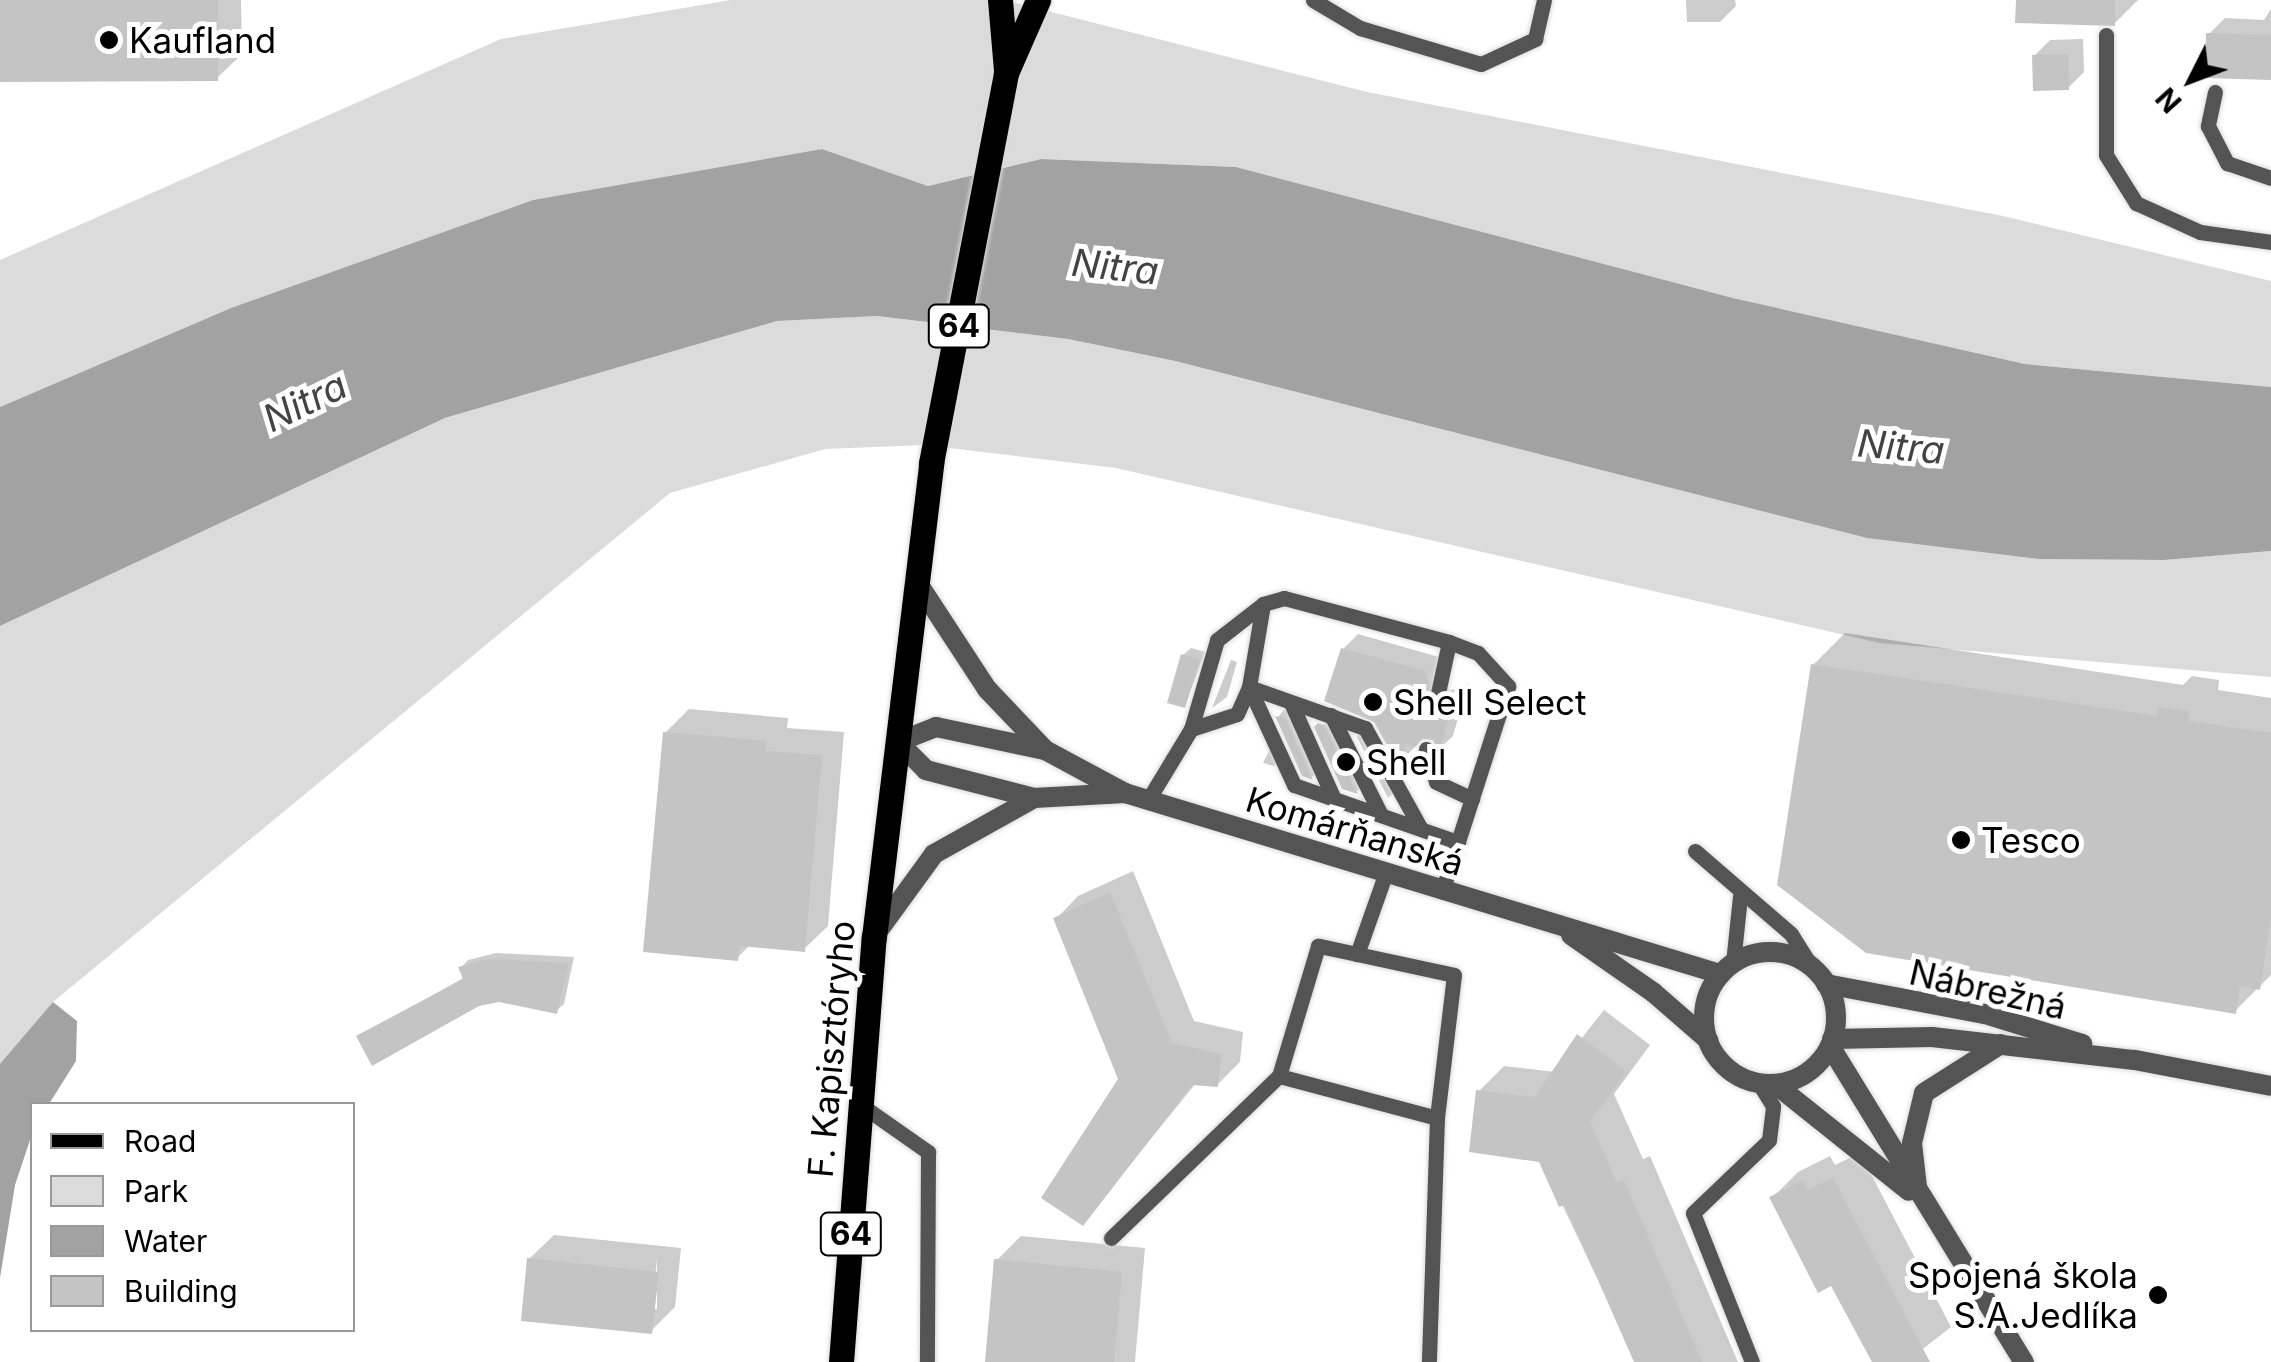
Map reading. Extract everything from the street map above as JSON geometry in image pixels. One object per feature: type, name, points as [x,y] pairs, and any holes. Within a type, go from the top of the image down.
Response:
[{"type":"main road","name":"64","points":[[1000,0],[1006,74]]},
{"type":"main road","name":"64","points":[[898,742],[938,434],[1006,74],[1038,0]]},
{"type":"main road","name":"F. Kapisztóryho","points":[[841,1362],[874,937],[898,742]]},
{"type":"street","points":[[917,582],[987,688],[1045,750]]},
{"type":"street","points":[[936,728],[1045,750],[1125,793],[1034,798],[926,770],[898,742],[936,728]]},
{"type":"street","name":"Komárňanská","points":[[1125,793],[1566,931],[1628,941],[1727,968],[1774,952],[1820,976],[1836,1020],[1831,1042],[1918,1199],[2024,1362]]},
{"type":"street","points":[[874,937],[934,854],[1034,798]]},
{"type":"street","name":"Komárňanská","points":[[1566,931],[1654,992],[1708,1040],[1727,1068],[1766,1083],[1918,1199]]},
{"type":"street","points":[[1708,1040],[1705,1005],[1727,968]]},
{"type":"street","name":"Nábrežná","points":[[1820,976],[1984,1014],[2135,1060]]},
{"type":"street","name":"Nábrežná","points":[[1831,1042],[1910,1035],[2001,1044],[2135,1060],[2271,1086]]},
{"type":"street","points":[[1766,1083],[1807,1072],[1831,1042]]},
{"type":"street","points":[[1918,1199],[1912,1143],[1924,1093],[2001,1044]]},
{"type":"lane","points":[[1313,0],[1360,28],[1481,64],[1535,39],[1544,0]]},
{"type":"lane","points":[[2106,35],[2106,155],[2136,204],[2200,232],[2271,242]]},
{"type":"lane","points":[[2215,92],[2208,126],[2226,163],[2271,178]]},
{"type":"lane","points":[[1148,800],[1191,729],[1218,640],[1263,604],[1284,598],[1448,642],[1478,653],[1508,686],[1442,892]]},
{"type":"lane","points":[[1191,729],[1238,714],[1249,688],[1263,604]]},
{"type":"lane","points":[[1438,693],[1448,642]]},
{"type":"lane","points":[[1249,688],[1365,728],[1421,829]]},
{"type":"lane","points":[[1249,688],[1294,785],[1458,842]]},
{"type":"lane","points":[[1291,702],[1334,799]]},
{"type":"lane","points":[[1331,716],[1381,815]]},
{"type":"lane","points":[[1426,748],[1436,782],[1472,798]]},
{"type":"lane","points":[[1695,850],[1740,896],[1791,934],[1820,976]]},
{"type":"lane","points":[[1357,954],[1385,875]]},
{"type":"lane","points":[[1727,968],[1740,896]]},
{"type":"lane","points":[[1111,1238],[1278,1076],[1318,946],[1454,975],[1437,1118],[1429,1362]]},
{"type":"lane","points":[[1278,1076],[1437,1118]]},
{"type":"lane","points":[[1752,1362],[1693,1213],[1755,1158],[1775,1119],[1766,1083]]},
{"type":"lane","points":[[861,1105],[928,1152],[927,1362]]},
{"type":"green space","points":[[731,0],[1004,0],[1367,92],[2003,216],[2271,281],[2271,387],[2025,364],[1733,298],[1236,167],[1041,159],[928,186],[822,149],[533,200],[231,308],[0,407],[0,260],[501,39]]},
{"type":"green space","points":[[877,316],[1068,339],[1175,361],[1868,538],[2039,559],[2164,560],[2271,551],[2271,677],[1880,643],[1116,468],[925,445],[825,449],[670,493],[53,1002],[0,1156],[0,626],[445,418],[777,321]]},
{"type":"water","name":"Nitra","points":[[822,149],[928,186],[1041,159],[1236,167],[1733,298],[2025,364],[2271,387],[2271,551],[2164,560],[2039,559],[1867,538],[1175,361],[1068,339],[877,316],[777,321],[445,418],[0,626],[0,407],[231,308],[533,200]]},
{"type":"water","points":[[53,1002],[77,1021],[76,1061],[50,1102],[30,1102],[30,1140],[15,1185],[0,1278],[0,1064]]},
{"type":"building","name":"Kaufland","points":[[0,0],[218,0],[218,81],[0,82]]},
{"type":"building","points":[[2016,0],[2115,0],[2115,26],[2015,23]]},
{"type":"building","points":[[2206,33],[2271,35],[2271,80],[2205,78]]},
{"type":"building","points":[[2068,54],[2069,90],[2033,91],[2032,55]]},
{"type":"building","points":[[1341,648],[1425,671],[1435,704],[1455,694],[1439,753],[1433,740],[1422,739],[1415,747],[1406,744],[1399,767],[1374,722],[1324,701]]},
{"type":"building","points":[[1181,654],[1200,660],[1185,708],[1167,703]]},
{"type":"building","points":[[1811,664],[2157,716],[2158,707],[2189,711],[2188,721],[2271,733],[2271,916],[2260,990],[2240,986],[2236,1014],[1866,953],[1777,885]]},
{"type":"building","points":[[1275,716],[1286,719],[1313,780],[1302,776]]},
{"type":"building","points":[[1318,723],[1324,725],[1358,794],[1342,789],[1314,727]]},
{"type":"building","points":[[663,732],[766,741],[765,751],[822,755],[805,952],[740,946],[738,961],[643,952]]},
{"type":"building","points":[[1110,892],[1172,1043],[1221,1054],[1218,1087],[1192,1085],[1083,1226],[1041,1198],[1118,1079],[1053,918]]},
{"type":"building","points":[[487,959],[569,963],[557,1014],[499,1002],[479,1006],[372,1066],[356,1036],[463,979],[458,967]]},
{"type":"building","points":[[1577,1034],[1627,1072],[1590,1121],[1617,1183],[1624,1180],[1702,1362],[1634,1362],[1565,1205],[1559,1207],[1539,1162],[1469,1152],[1476,1090],[1535,1097]]},
{"type":"building","points":[[1833,1177],[1930,1362],[1872,1362],[1831,1286],[1818,1293],[1769,1197],[1803,1180],[1808,1190]]},
{"type":"building","points":[[527,1258],[659,1272],[652,1334],[521,1321]]},
{"type":"building","points":[[994,1259],[1122,1272],[1114,1362],[985,1362]]},
{"type":"place","name":"Kaufland","points":[[109,40]]},
{"type":"place","name":"Shell Select","points":[[1373,702]]},
{"type":"place","name":"Shell","points":[[1346,762]]},
{"type":"place","name":"Tesco","points":[[1961,840]]},
{"type":"place","name":"Spojená škola S.A.Jedlíka","points":[[2158,1295]]}]
